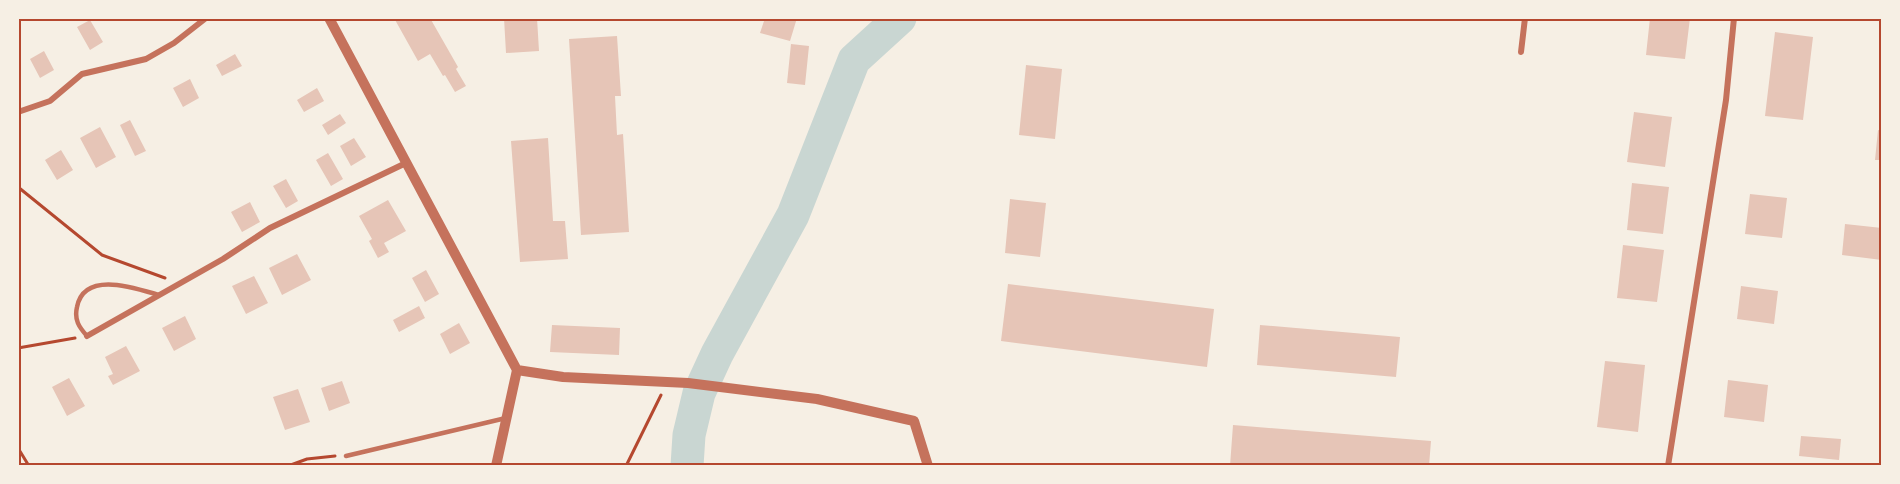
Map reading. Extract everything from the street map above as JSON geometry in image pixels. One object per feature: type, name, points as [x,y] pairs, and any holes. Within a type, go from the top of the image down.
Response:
[{"type":"street","points":[[18,112],[51,101],[82,74],[146,58],[174,43],[206,18]]},
{"type":"street","points":[[329,18],[517,370],[496,466]]},
{"type":"street","points":[[1521,52],[1525,18]]},
{"type":"street","points":[[1668,466],[1726,100],[1734,18]]},
{"type":"street","points":[[87,336],[223,259],[270,228],[406,163]]},
{"type":"street","points":[[517,370],[563,377],[688,383],[817,399],[914,421],[928,466]]},
{"type":"lane","points":[[87,336],[78,325],[76,310],[79,298],[89,289],[103,284],[128,286],[159,295]]},
{"type":"lane","points":[[346,456],[506,418]]},
{"type":"path","points":[[18,188],[102,255],[181,283]]},
{"type":"path","points":[[18,348],[87,336]]},
{"type":"path","points":[[626,466],[667,382]]},
{"type":"path","points":[[18,448],[29,466]]},
{"type":"path","points":[[288,466],[307,459],[346,456]]},
{"type":"building","points":[[394,18],[430,18],[458,67],[456,69],[466,86],[455,92],[430,54],[418,61]]},
{"type":"building","points":[[504,18],[537,18],[539,51],[506,53]]},
{"type":"building","points":[[765,18],[797,18],[790,41],[760,33]]},
{"type":"building","points":[[1650,18],[1690,18],[1685,59],[1646,55]]},
{"type":"building","points":[[90,20],[103,42],[90,50],[77,27]]},
{"type":"building","points":[[1775,32],[1813,37],[1803,120],[1765,116]]},
{"type":"building","points":[[617,36],[621,96],[615,96],[617,135],[623,134],[629,232],[581,235],[569,39]]},
{"type":"building","points":[[791,44],[809,46],[805,85],[787,83]]},
{"type":"building","points":[[44,51],[54,70],[40,78],[30,59]]},
{"type":"building","points":[[235,54],[242,66],[222,76],[216,65]]},
{"type":"building","points":[[1026,65],[1062,69],[1055,139],[1019,135]]},
{"type":"building","points":[[190,79],[199,98],[183,107],[173,88]]},
{"type":"building","points":[[317,88],[324,101],[304,112],[297,100]]},
{"type":"building","points":[[1634,112],[1672,117],[1665,167],[1627,162]]},
{"type":"building","points":[[340,114],[346,123],[328,135],[322,125]]},
{"type":"building","points":[[130,120],[146,151],[135,156],[120,125]]},
{"type":"building","points":[[100,127],[116,157],[96,168],[80,138]]},
{"type":"building","points":[[1878,130],[1882,131],[1882,160],[1875,160]]},
{"type":"building","points":[[354,138],[366,157],[351,166],[340,146]]},
{"type":"building","points":[[548,138],[553,221],[565,221],[568,259],[520,262],[511,141]]},
{"type":"building","points":[[61,150],[73,170],[57,180],[45,160]]},
{"type":"building","points":[[328,153],[343,179],[331,186],[316,160]]},
{"type":"building","points":[[286,179],[298,201],[286,208],[273,186]]},
{"type":"building","points":[[1632,183],[1669,187],[1663,234],[1627,230]]},
{"type":"building","points":[[1750,194],[1787,198],[1782,238],[1745,234]]},
{"type":"building","points":[[1010,199],[1046,203],[1040,257],[1005,253]]},
{"type":"building","points":[[388,200],[406,231],[384,243],[389,252],[378,258],[369,241],[372,239],[359,216]]},
{"type":"building","points":[[250,202],[260,222],[242,232],[231,212]]},
{"type":"building","points":[[1845,224],[1882,228],[1882,260],[1842,255]]},
{"type":"building","points":[[1623,245],[1664,250],[1657,302],[1617,298]]},
{"type":"building","points":[[297,254],[311,280],[282,295],[269,268]]},
{"type":"building","points":[[426,270],[439,294],[425,302],[412,278]]},
{"type":"building","points":[[254,276],[268,303],[246,314],[232,286]]},
{"type":"building","points":[[1008,284],[1214,309],[1207,367],[1001,341]]},
{"type":"building","points":[[1741,286],[1778,291],[1774,324],[1737,319]]},
{"type":"building","points":[[419,306],[425,318],[399,332],[393,320]]},
{"type":"building","points":[[185,316],[196,339],[174,351],[162,328]]},
{"type":"building","points":[[459,323],[470,343],[450,354],[440,334]]},
{"type":"building","points":[[552,325],[620,328],[619,355],[550,352]]},
{"type":"building","points":[[1260,325],[1400,337],[1396,377],[1257,365]]},
{"type":"building","points":[[126,346],[140,371],[113,385],[108,376],[113,374],[105,357]]},
{"type":"building","points":[[1605,361],[1645,365],[1638,432],[1597,427]]},
{"type":"building","points":[[69,378],[85,406],[67,416],[52,387]]},
{"type":"building","points":[[1728,380],[1768,385],[1764,422],[1724,417]]},
{"type":"building","points":[[342,381],[350,403],[329,411],[321,388]]},
{"type":"building","points":[[298,389],[310,422],[285,430],[273,397]]},
{"type":"building","points":[[1233,425],[1431,441],[1429,466],[1230,466]]},
{"type":"building","points":[[1801,436],[1841,439],[1839,460],[1799,456]]},
{"type":"waterway","points":[[687,466],[689,435],[699,393],[717,354],[793,215],[854,60],[900,18]]}]
